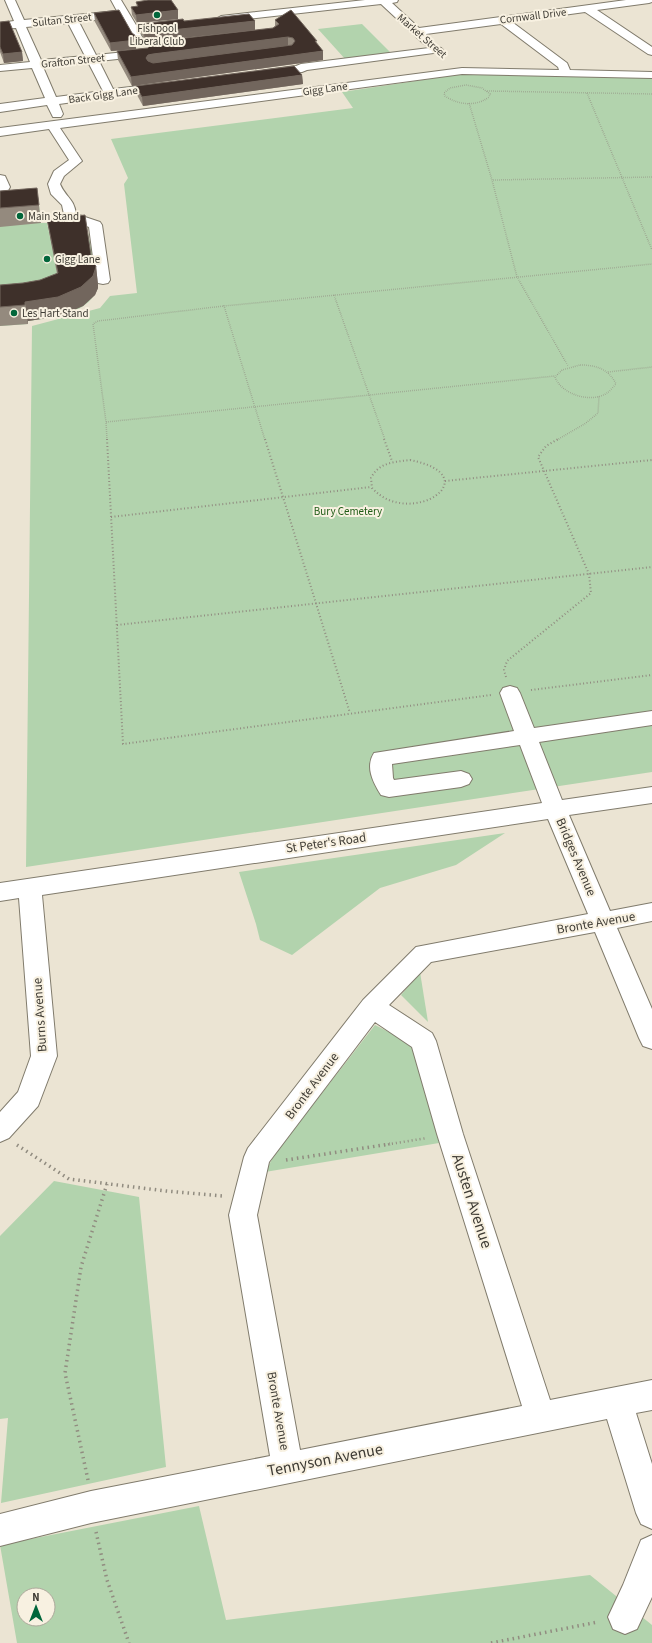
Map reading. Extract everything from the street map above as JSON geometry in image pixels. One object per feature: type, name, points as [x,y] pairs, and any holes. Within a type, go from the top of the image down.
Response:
[{"type":"street","points":[[10,0],[52,102],[56,123],[76,161],[59,174],[54,184],[58,194],[68,204],[70,216],[95,225],[103,280]]},
{"type":"street","points":[[116,0],[132,28],[180,23]]},
{"type":"street","points":[[212,20],[386,0]]},
{"type":"street","name":"Market Street","points":[[386,0],[417,32],[462,71]]},
{"type":"street","name":"Cornwall Drive","points":[[417,32],[650,0]]},
{"type":"street","points":[[588,9],[652,52]]},
{"type":"street","name":"Sultan Street","points":[[0,26],[124,14]]},
{"type":"street","points":[[259,15],[268,26]]},
{"type":"street","points":[[72,19],[110,94]]},
{"type":"street","points":[[503,20],[563,65],[566,73]]},
{"type":"street","name":"Grafton Street","points":[[0,68],[147,52],[132,28]]},
{"type":"street","points":[[256,74],[438,50]]},
{"type":"street","points":[[292,56],[314,85]]},
{"type":"street","name":"Gigg Lane","points":[[0,132],[56,123],[179,109],[462,71],[652,75]]},
{"type":"street","points":[[158,74],[169,86],[179,109]]},
{"type":"street","name":"Back Gigg Lane","points":[[1,107],[52,102],[169,86]]},
{"type":"street","points":[[0,179],[4,187],[0,193]]},
{"type":"street","name":"Bridges Avenue","points":[[510,693],[556,809],[652,1038]]},
{"type":"street","points":[[461,779],[389,789],[382,779],[381,758],[526,735],[652,718]]},
{"type":"street","name":"St Peter's Road","points":[[0,892],[652,795]]},
{"type":"street","name":"Burns Avenue","points":[[6,1136],[29,1098],[44,1056],[30,887]]},
{"type":"street","name":"Bronte Avenue","points":[[288,1467],[243,1215],[257,1157],[372,1007],[424,954],[652,912]]},
{"type":"street","name":"Austen Avenue","points":[[372,1007],[423,1041],[450,1134],[541,1418]]},
{"type":"street","name":"Tennyson Avenue","points":[[0,1530],[91,1507],[652,1395]]},
{"type":"street","points":[[617,1402],[652,1513]]},
{"type":"street","points":[[625,1617],[637,1593],[652,1551]]},
{"type":"path","points":[[487,91],[490,94],[487,99],[469,103],[454,101],[445,96],[444,93],[450,88],[466,85],[487,91],[652,94]]},
{"type":"path","points":[[587,93],[652,250]]},
{"type":"path","points":[[469,103],[492,180],[517,277],[568,366]]},
{"type":"path","points":[[492,180],[652,177]]},
{"type":"path","points":[[652,264],[224,306],[98,321],[93,324],[106,422],[123,744],[350,713],[652,675]]},
{"type":"path","points":[[334,296],[392,461]]},
{"type":"path","points":[[224,306],[350,713]]},
{"type":"path","points":[[106,422],[555,376],[558,372],[568,366],[590,365],[614,376],[616,384],[613,389],[599,396],[584,397],[566,392],[558,386],[555,381],[555,376]]},
{"type":"path","points":[[608,372],[652,367]]},
{"type":"path","points":[[510,693],[504,670],[507,661],[591,593],[589,574],[538,457],[546,446],[586,423],[598,413],[599,396]]},
{"type":"path","points":[[410,460],[427,464],[440,472],[445,481],[445,486],[440,494],[431,499],[413,504],[390,501],[376,493],[371,488],[370,480],[373,472],[380,466],[392,461],[410,460]]},
{"type":"path","points":[[445,481],[652,460]]},
{"type":"path","points":[[111,517],[371,488]]},
{"type":"path","points":[[117,625],[652,567]]},
{"type":"path","points":[[255,1165],[450,1134]]},
{"type":"path","points":[[6,1136],[69,1179],[166,1191],[247,1198]]},
{"type":"path","points":[[107,1184],[80,1267],[65,1373],[107,1580],[128,1643]]},
{"type":"path","points":[[491,1643],[625,1617]]},
{"type":"green space","points":[[362,24],[392,54],[346,60],[318,29]]},
{"type":"green space","name":"Bury Cemetery","points":[[469,73],[652,77],[652,772],[26,867],[32,326],[100,308],[110,296],[137,293],[124,184],[128,178],[111,139],[353,108],[342,92]]},
{"type":"green space","name":"Gigg Lane","points":[[39,205],[41,223],[47,223],[50,237],[88,233],[98,281],[96,292],[82,307],[72,312],[49,318],[28,321],[28,324],[0,326],[0,209]]},
{"type":"green space","points":[[505,833],[456,865],[380,888],[292,955],[260,940],[239,872]]},
{"type":"green space","points":[[420,972],[428,1022],[401,995]]},
{"type":"green space","points":[[375,1025],[417,1046],[445,1142],[265,1172],[276,1152]]},
{"type":"green space","points":[[54,1181],[139,1197],[166,1467],[1,1503],[8,1418],[0,1419],[0,1236]]},
{"type":"green space","points":[[199,1506],[226,1620],[590,1575],[652,1625],[652,1643],[17,1643],[0,1545]]},
{"type":"building","points":[[148,0],[171,0],[178,10],[136,15],[131,7],[138,6],[136,2]]},
{"type":"building","points":[[119,10],[132,33],[136,36],[134,38],[136,40],[110,43],[94,13]]},
{"type":"building","points":[[291,10],[317,41],[315,41],[323,51],[131,77],[117,51],[148,48],[152,44],[150,42],[273,28],[279,24],[275,20]],"holes":[[[288,37],[293,38],[295,41],[292,45],[153,63],[148,61],[146,58],[148,55],[153,54]]]},
{"type":"building","points":[[249,14],[255,21],[144,33],[141,24],[183,19],[184,21]]},
{"type":"building","points":[[9,21],[22,52],[3,54],[0,47],[0,22]]},
{"type":"building","points":[[294,66],[302,75],[142,97],[136,86]]},
{"type":"building","points":[[37,188],[39,205],[0,208],[0,191]]},
{"type":"building","points":[[85,215],[92,262],[96,266],[93,276],[81,287],[58,297],[25,302],[25,305],[0,307],[0,285],[40,280],[58,273],[47,219]]},
{"type":"place","name":"Fishpool Liberal Club","points":[[157,15]]},
{"type":"place","name":"Main Stand","points":[[20,216]]},
{"type":"place","name":"Gigg Lane","points":[[47,259]]},
{"type":"place","name":"Les Hart Stand","points":[[14,313]]}]
